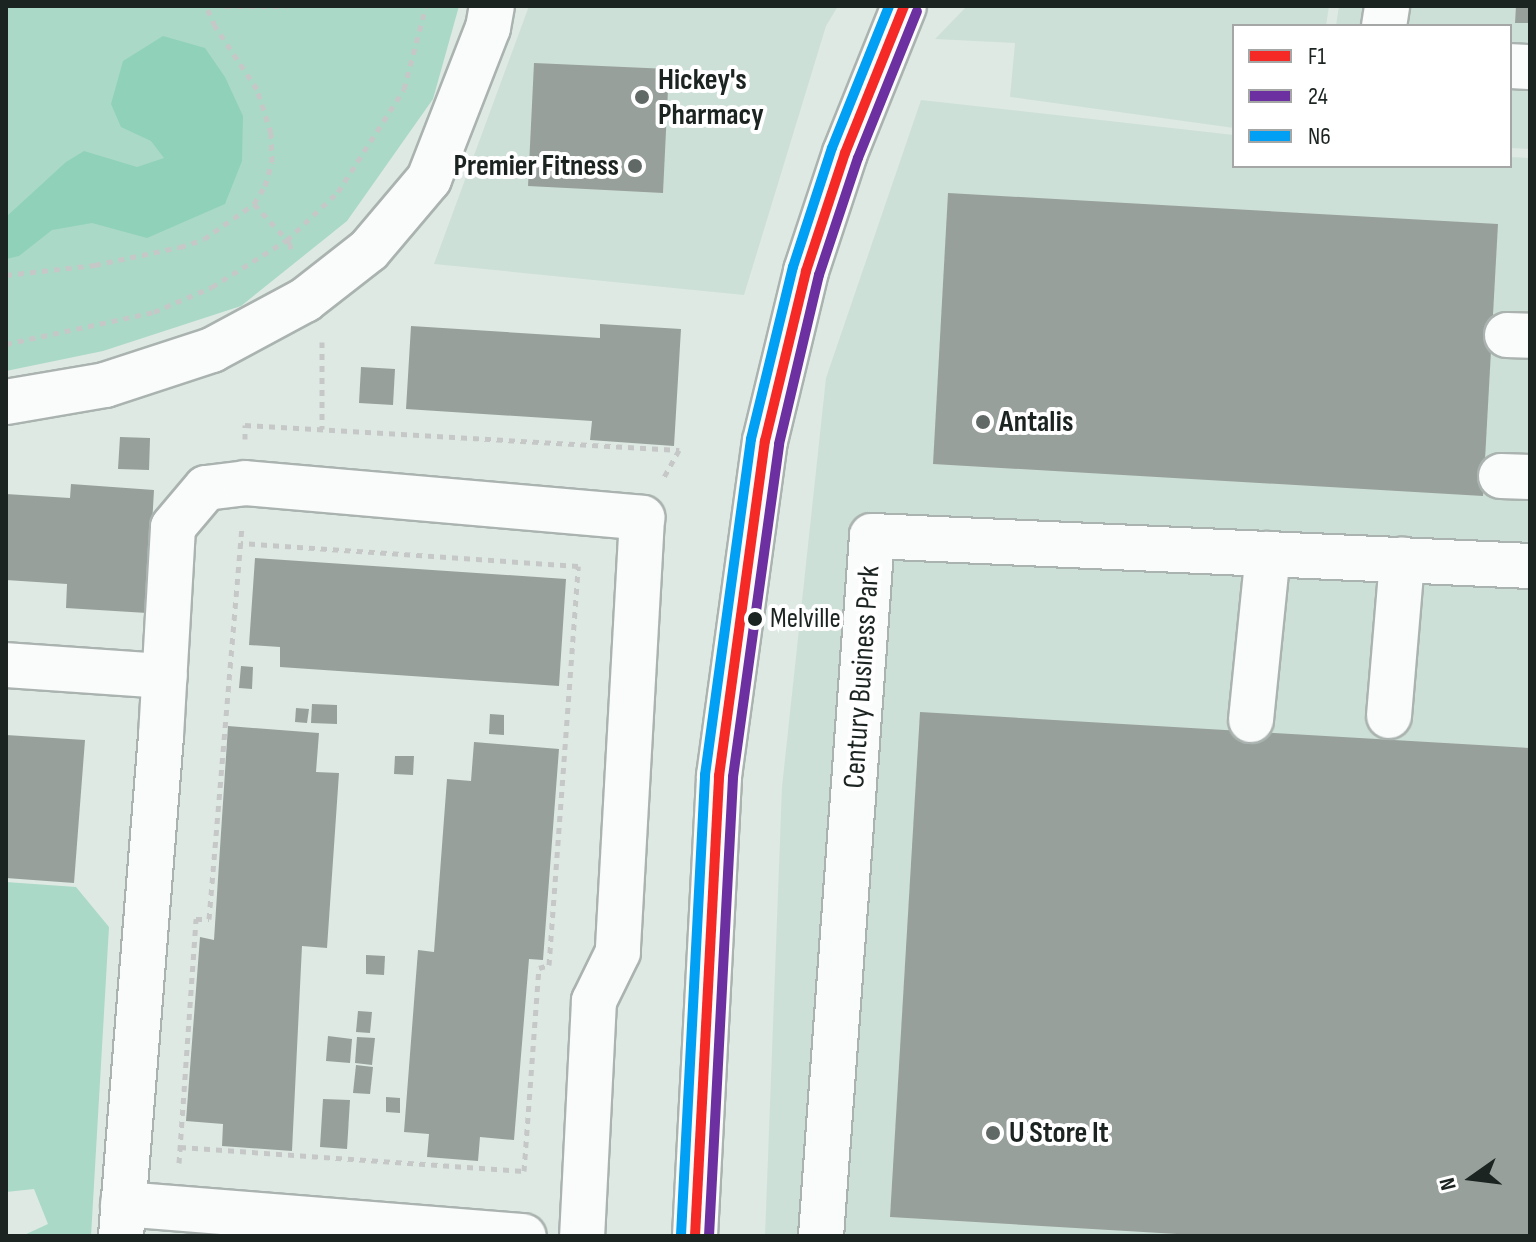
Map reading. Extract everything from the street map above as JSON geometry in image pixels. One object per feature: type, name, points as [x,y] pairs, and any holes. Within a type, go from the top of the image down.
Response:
[{"type":"street","points":[[6,402],[105,385],[212,350],[305,300],[369,250],[429,179],[488,28],[492,6]]},
{"type":"street","points":[[695,1236],[719,776],[765,441],[806,271],[845,153],[904,6]]},
{"type":"street","points":[[524,1236],[176,1209],[122,1220],[165,676],[173,527],[206,488],[245,483],[642,518],[618,952],[594,1001],[582,1236]]},
{"type":"street","name":"Century Business Park","points":[[821,1236],[872,536],[1530,566]]},
{"type":"street","points":[[1251,720],[1268,554]]},
{"type":"street","points":[[1389,716],[1402,560]]},
{"type":"street","points":[[6,665],[165,676]]},
{"type":"path","points":[[6,275],[95,265],[180,247],[204,239],[254,204],[265,186],[272,162],[271,133],[257,89],[206,6]]},
{"type":"path","points":[[225,6],[287,6]]},
{"type":"path","points":[[6,344],[154,312],[212,287],[287,240],[338,192],[404,89],[426,6]]},
{"type":"path","points":[[254,204],[287,240],[292,258]]},
{"type":"path","points":[[322,336],[322,429]]},
{"type":"path","points":[[176,1209],[196,919],[209,919],[241,543],[245,425],[679,450],[642,518]]},
{"type":"path","points":[[180,1147],[524,1171],[539,968],[549,965],[578,566],[241,543]]},
{"type":"shaded area","points":[[529,6],[838,6],[826,26],[744,295],[434,264]]},
{"type":"shaded area","points":[[967,6],[1329,6],[1326,24],[1232,24],[1232,128],[1010,97],[1015,43],[935,39]]},
{"type":"shaded area","points":[[1339,6],[1530,6],[1530,149],[1512,148],[1512,24],[1336,24]]},
{"type":"shaded area","points":[[921,100],[1232,135],[1232,168],[1512,168],[1512,157],[1530,158],[1530,1236],[765,1236],[782,787],[826,378]]},
{"type":"green space","points":[[6,6],[459,6],[433,99],[347,221],[241,306],[103,351],[6,371]]},
{"type":"green space","points":[[163,36],[205,48],[225,77],[243,116],[242,161],[225,204],[147,238],[92,223],[52,230],[19,256],[6,259],[6,217],[66,162],[84,151],[137,167],[164,158],[151,141],[121,127],[111,104],[123,61]]},
{"type":"green space","points":[[6,882],[76,887],[109,927],[91,1236],[22,1236],[48,1224],[34,1189],[6,1192]]},
{"type":"building","points":[[1516,6],[1530,6],[1530,23],[1515,23]]},
{"type":"building","points":[[534,63],[669,69],[663,193],[528,186]]},
{"type":"building","points":[[948,193],[1498,224],[1483,496],[933,464]]},
{"type":"building","points":[[600,324],[681,329],[674,446],[590,440],[592,421],[406,409],[411,326],[600,338]]},
{"type":"building","points":[[361,367],[395,369],[393,405],[359,403]]},
{"type":"building","points":[[120,437],[150,438],[149,470],[118,469]]},
{"type":"building","points":[[71,484],[154,490],[147,613],[66,608],[67,584],[6,580],[6,494],[70,498]]},
{"type":"building","points":[[255,558],[566,579],[559,686],[280,667],[280,647],[249,645]]},
{"type":"building","points":[[241,666],[253,667],[252,689],[239,688]]},
{"type":"building","points":[[312,704],[337,705],[337,724],[311,723]]},
{"type":"building","points":[[296,708],[309,709],[307,723],[295,722]]},
{"type":"building","points":[[920,712],[1530,748],[1530,1236],[1211,1236],[890,1217]]},
{"type":"building","points":[[490,714],[504,715],[504,735],[489,734]]},
{"type":"building","points":[[228,726],[319,733],[316,772],[339,773],[327,948],[302,946],[292,1151],[222,1146],[223,1124],[186,1121],[200,937],[214,940]]},
{"type":"building","points":[[6,735],[85,740],[74,883],[6,878]]},
{"type":"building","points":[[474,742],[559,749],[543,960],[529,959],[514,1140],[480,1137],[478,1161],[427,1157],[429,1134],[404,1132],[418,950],[434,952],[447,779],[471,781]]},
{"type":"building","points":[[395,756],[414,756],[413,775],[394,774]]},
{"type":"building","points":[[366,955],[385,956],[384,975],[366,974]]},
{"type":"building","points":[[358,1011],[372,1012],[370,1033],[356,1032]]},
{"type":"building","points":[[328,1036],[352,1039],[350,1063],[326,1061]]},
{"type":"building","points":[[357,1037],[375,1038],[372,1065],[355,1063]]},
{"type":"building","points":[[356,1065],[373,1067],[370,1094],[353,1093]]},
{"type":"building","points":[[386,1097],[400,1098],[400,1113],[386,1112]]},
{"type":"building","points":[[323,1099],[350,1100],[347,1149],[320,1147]]},
{"type":"transit line","name":"N6","points":[[681,1235],[705,775],[751,439],[793,267],[832,148],[889,6]]},
{"type":"transit line","name":"F1","points":[[695,1236],[719,776],[765,441],[806,271],[845,153],[904,6]]},
{"type":"transit line","name":"24","points":[[709,1236],[733,777],[779,444],[819,275],[858,158],[917,11]]},
{"type":"place","name":"Hickey's Pharmacy","points":[[642,97]]},
{"type":"place","name":"Premier Fitness","points":[[635,166]]},
{"type":"place","name":"Antalis","points":[[983,422]]},
{"type":"place","name":"Melville","points":[[755,619]]},
{"type":"place","name":"U Store It","points":[[993,1133]]}]
